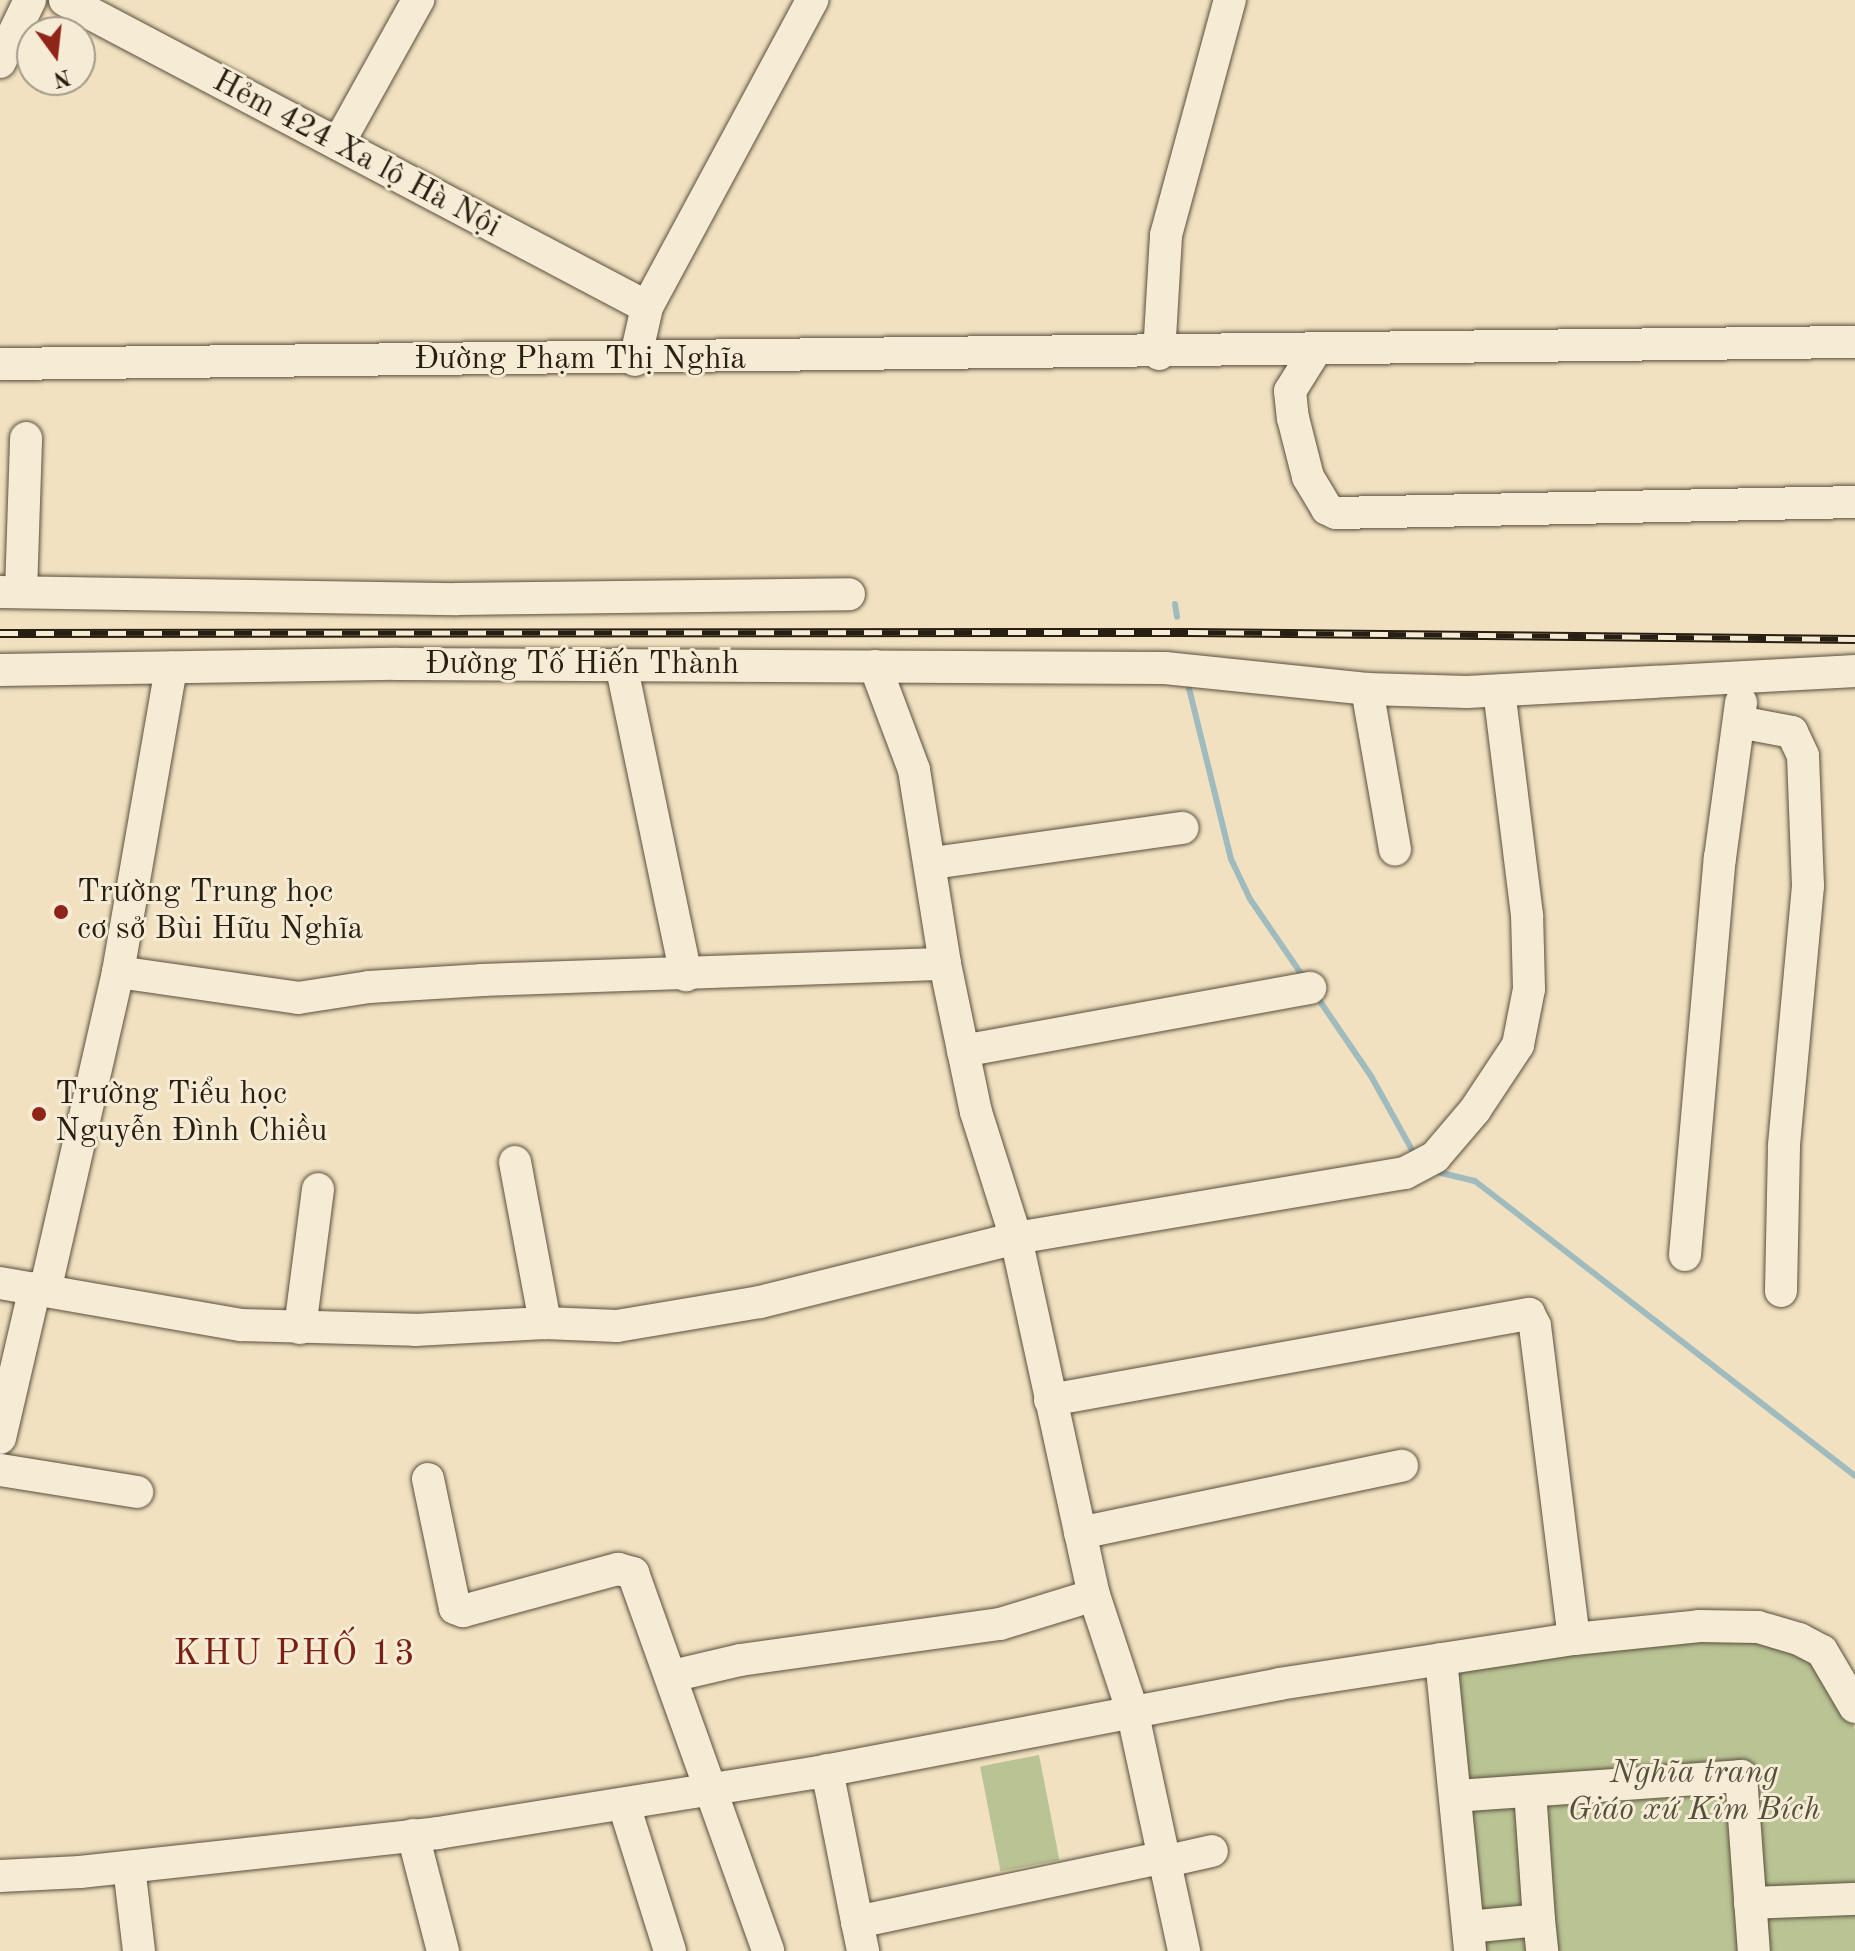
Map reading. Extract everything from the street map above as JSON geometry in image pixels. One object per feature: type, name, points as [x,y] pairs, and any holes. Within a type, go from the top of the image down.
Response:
[{"type":"street","points":[[0,62],[30,0]]},
{"type":"street","name":"Hẻm 424 Xa lộ Hà Nội","points":[[65,0],[647,307]]},
{"type":"street","points":[[338,144],[418,0]]},
{"type":"street","points":[[635,360],[647,307],[812,0]]},
{"type":"street","points":[[1159,354],[1166,235],[1230,0]]},
{"type":"street","name":"Đường Phạm Thị Nghĩa","points":[[0,364],[1159,354],[1855,342]]},
{"type":"street","points":[[1315,351],[1290,391],[1293,418],[1308,477],[1327,509],[1336,513],[1855,502]]},
{"type":"street","points":[[26,438],[10,592],[457,599],[849,594]]},
{"type":"street","points":[[621,664],[686,975]]},
{"type":"street","name":"Đường Tố Hiến Thành","points":[[0,670],[621,664],[1165,668],[1367,689],[1499,691],[1855,671]]},
{"type":"street","points":[[875,666],[914,770],[933,863],[945,964],[976,1112],[1016,1238],[1094,1595],[1132,1710],[1184,1951]]},
{"type":"street","points":[[0,1438],[118,972],[171,668]]},
{"type":"street","points":[[1685,1255],[1720,858],[1744,677]]},
{"type":"street","points":[[1367,689],[1395,850]]},
{"type":"street","points":[[0,1283],[241,1325],[415,1330],[545,1323],[617,1326],[678,1318],[887,1274],[1016,1238],[1405,1173],[1435,1157],[1475,1110],[1518,1045],[1529,989],[1527,915],[1499,691]]},
{"type":"street","points":[[1739,722],[1792,732],[1803,756],[1808,886],[1784,1147],[1781,1291]]},
{"type":"street","points":[[933,863],[1183,828]]},
{"type":"street","points":[[118,972],[287,998],[483,980],[945,964]]},
{"type":"street","points":[[963,1051],[1310,988]]},
{"type":"street","points":[[515,1162],[545,1323]]},
{"type":"street","points":[[300,1328],[318,1189]]},
{"type":"street","points":[[1050,1400],[1529,1314],[1535,1326],[1574,1639]]},
{"type":"street","points":[[1080,1533],[1402,1466]]},
{"type":"street","points":[[0,1470],[137,1492]]},
{"type":"street","points":[[428,1479],[455,1608],[463,1611],[618,1569],[633,1573],[768,1951]]},
{"type":"street","points":[[672,1676],[740,1660],[1000,1624],[1094,1595]]},
{"type":"street","points":[[0,1876],[129,1867],[413,1835],[624,1805],[827,1770],[1132,1710],[1574,1639],[1699,1626],[1758,1627],[1822,1651],[1855,1707]]},
{"type":"street","points":[[1441,1659],[1469,1939],[1541,1936],[1530,1791]]},
{"type":"street","points":[[827,1770],[860,1936],[1162,1860],[1212,1851]]},
{"type":"street","points":[[1455,1796],[1741,1776],[1754,1951]]},
{"type":"street","points":[[624,1805],[670,1951]]},
{"type":"street","points":[[413,1835],[443,1951]]},
{"type":"street","points":[[129,1867],[139,1951]]},
{"type":"street","points":[[1750,1903],[1855,1899]]},
{"type":"green space","name":"Nghĩa trang Giáo xứ Kim Bích","points":[[1698,1634],[1796,1645],[1847,1704],[1855,1731],[1855,1951],[1476,1951],[1449,1665]]},
{"type":"green space","points":[[1039,1755],[1059,1860],[1001,1871],[980,1766]]},
{"type":"waterway","points":[[1175,604],[1177,617]]},
{"type":"waterway","points":[[1187,680],[1231,859],[1250,899],[1304,978]]},
{"type":"waterway","points":[[1315,994],[1371,1076],[1412,1150]]},
{"type":"waterway","points":[[1433,1171],[1475,1181],[1855,1476]]},
{"type":"railway","points":[[0,633],[1190,632],[1855,639]]},
{"type":"place","name":"Trường Trung học cơ sở Bùi Hữu Nghĩa","points":[[61,912]]},
{"type":"place","name":"Trường Tiểu học Nguyễn Đình Chiều","points":[[39,1114]]},
{"type":"district","name":"KHU PHỐ 13","points":[[295,1656]]}]
